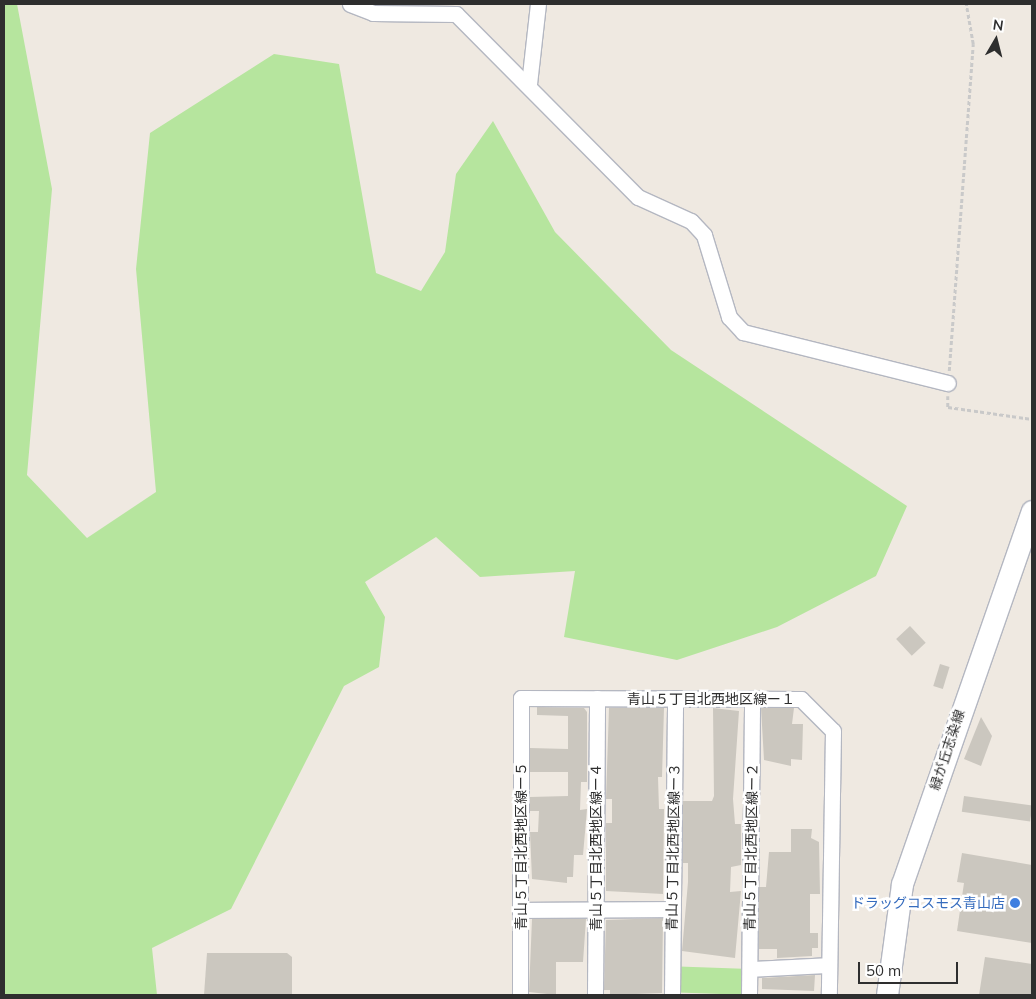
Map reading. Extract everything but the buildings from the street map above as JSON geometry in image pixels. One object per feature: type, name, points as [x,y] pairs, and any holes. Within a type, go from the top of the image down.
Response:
[{"type":"street","points":[[350,4],[373,13],[456,14],[529,84],[638,197],[691,221],[704,235],[729,317],[743,332],[948,383]]},
{"type":"street","points":[[529,84],[538,4]]},
{"type":"street","name":"緑が丘志染線","points":[[887,995],[902,884],[962,702],[1032,511]]},
{"type":"street","name":"青山５丁目北西地区線ー１","points":[[521,698],[801,699],[833,731],[829,995]]},
{"type":"street","name":"青山５丁目北西地区線ー５","points":[[520,995],[521,698]]},
{"type":"street","name":"青山５丁目北西地区線ー４","points":[[595,995],[597,698]]},
{"type":"street","name":"青山５丁目北西地区線ー３","points":[[672,995],[674,698]]},
{"type":"street","name":"青山５丁目北西地区線ー２","points":[[749,995],[752,698]]},
{"type":"street","points":[[521,910],[672,909]]},
{"type":"street","points":[[750,969],[829,965]]},
{"type":"path","points":[[966,4],[973,44],[948,383],[948,407],[1032,419]]},
{"type":"green space","points":[[4,4],[17,4],[52,189],[27,475],[87,538],[156,492],[136,269],[150,133],[274,54],[339,64],[376,273],[421,291],[445,252],[456,174],[493,121],[555,232],[671,350],[907,506],[876,576],[777,627],[677,660],[564,637],[575,571],[480,577],[436,537],[365,582],[385,617],[379,667],[344,686],[231,909],[152,948],[157,995],[4,995]]},
{"type":"green space","points":[[672,966],[750,969],[749,995],[671,992]]},
{"type":"place","name":"ドラッグコスモス青山店","points":[[1015,903]]}]
